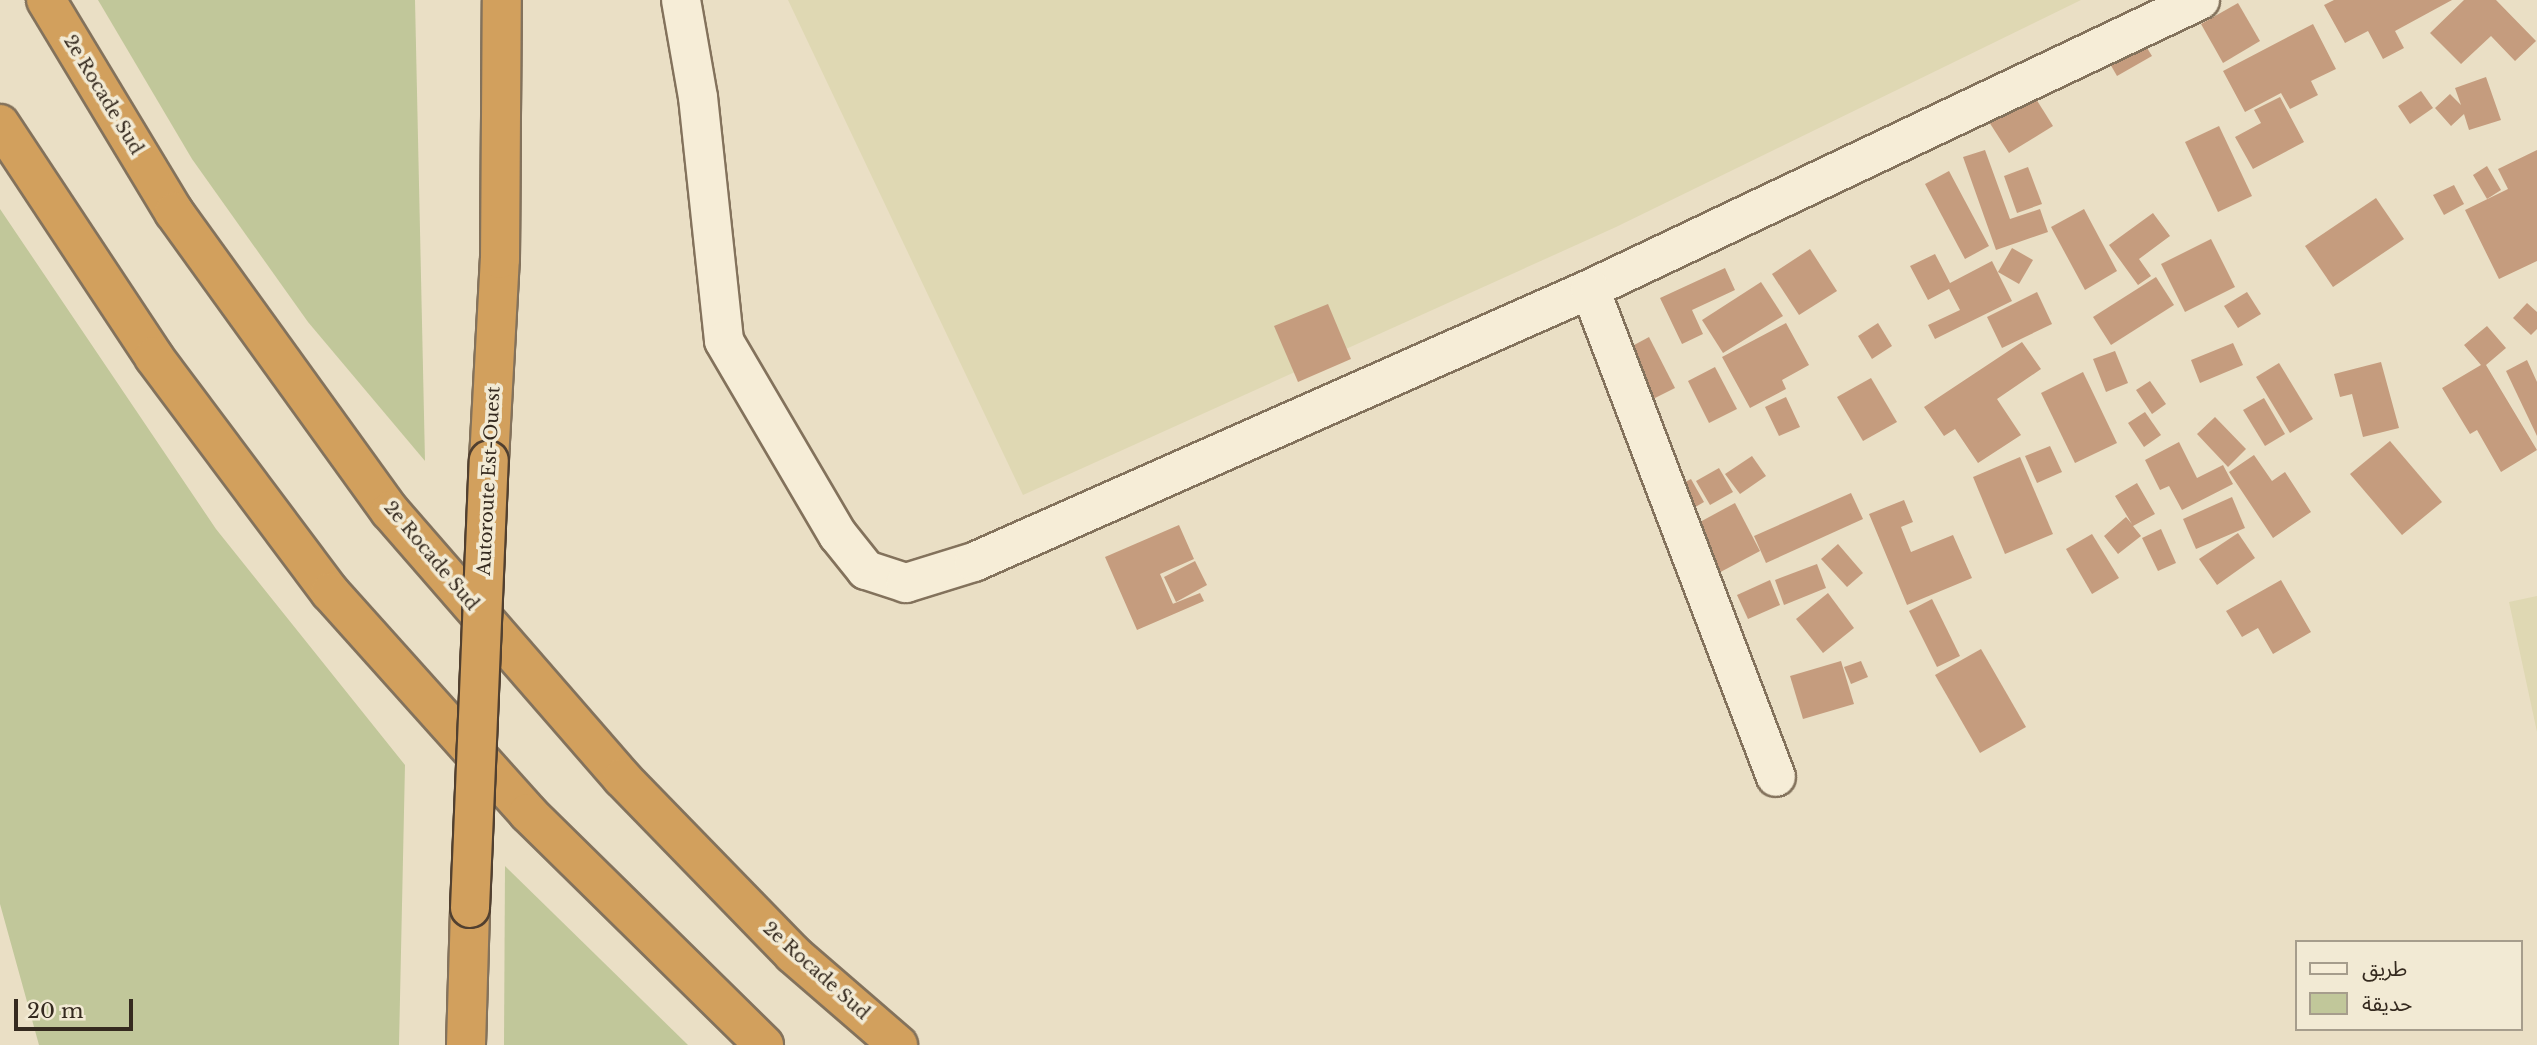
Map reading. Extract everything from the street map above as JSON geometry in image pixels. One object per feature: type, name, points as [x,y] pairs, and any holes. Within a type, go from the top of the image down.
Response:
[{"type":"highway","name":"2e Rocade Sud","points":[[46,0],[174,212],[390,511],[622,778],[793,954],[898,1045]]},
{"type":"highway","name":"Autoroute Est-Ouest","points":[[466,1045],[489,460],[500,259],[502,0]]},
{"type":"highway","points":[[0,124],[154,357],[330,592],[528,813],[764,1045]]},
{"type":"street","points":[[681,0],[698,97],[724,341],[838,535],[866,570],[906,583],[974,562],[1590,289],[2200,0]]},
{"type":"street","points":[[1590,289],[1776,777]]},
{"type":"shaded area","points":[[788,0],[2081,0],[1616,227],[1023,495]]},
{"type":"shaded area","points":[[2537,596],[2537,732],[2509,602]]},
{"type":"green space","points":[[98,0],[415,0],[425,461],[308,322],[192,159]]},
{"type":"green space","points":[[0,209],[216,529],[405,765],[399,1045],[39,1045],[0,904]]},
{"type":"green space","points":[[505,866],[688,1045],[504,1045]]},
{"type":"building","points":[[2334,0],[2452,0],[2395,31],[2404,48],[2383,59],[2368,31],[2345,43],[2324,5]]},
{"type":"building","points":[[2464,0],[2496,0],[2536,41],[2515,61],[2491,36],[2461,64],[2430,33]]},
{"type":"building","points":[[2238,3],[2260,41],[2223,63],[2201,24]]},
{"type":"building","points":[[2313,24],[2336,69],[2311,81],[2318,95],[2290,109],[2281,93],[2245,112],[2223,71]]},
{"type":"building","points":[[2139,35],[2152,56],[2117,76],[2105,55]]},
{"type":"building","points":[[2486,77],[2501,120],[2469,130],[2464,114],[2451,126],[2435,108],[2450,94],[2461,105],[2455,88]]},
{"type":"building","points":[[2026,83],[2053,126],[2009,153],[1982,111]]},
{"type":"building","points":[[2421,91],[2433,108],[2410,124],[2398,106]]},
{"type":"building","points":[[2280,97],[2304,142],[2253,169],[2235,137],[2261,123],[2254,110]]},
{"type":"building","points":[[2219,126],[2252,196],[2218,212],[2185,142]]},
{"type":"building","points":[[1985,150],[2010,219],[2040,209],[2048,232],[1996,250],[1963,157]]},
{"type":"building","points":[[2537,150],[2537,261],[2499,279],[2465,210],[2508,189],[2498,169]]},
{"type":"building","points":[[2487,166],[2501,190],[2487,199],[2473,175]]},
{"type":"building","points":[[2028,167],[2042,204],[2017,213],[2004,176]]},
{"type":"building","points":[[1949,171],[1989,246],[1965,259],[1925,184]]},
{"type":"building","points":[[2454,185],[2464,204],[2444,215],[2433,195]]},
{"type":"building","points":[[2376,198],[2404,239],[2333,287],[2305,246]]},
{"type":"building","points":[[2084,209],[2117,271],[2085,290],[2051,227]]},
{"type":"building","points":[[2153,213],[2170,236],[2139,259],[2151,276],[2138,285],[2109,245]]},
{"type":"building","points":[[2211,239],[2235,287],[2185,312],[2161,264]]},
{"type":"building","points":[[2012,248],[2033,260],[2019,284],[1998,272]]},
{"type":"building","points":[[1810,249],[1837,291],[1799,315],[1772,274]]},
{"type":"building","points":[[1935,254],[1950,283],[1992,261],[2012,301],[1935,339],[1928,325],[1960,310],[1949,289],[1928,300],[1910,266]]},
{"type":"building","points":[[1725,268],[1735,290],[1692,310],[1703,334],[1682,344],[1660,298]]},
{"type":"building","points":[[2156,277],[2174,305],[2111,345],[2093,317]]},
{"type":"building","points":[[1761,282],[1783,316],[1723,353],[1702,320]]},
{"type":"building","points":[[2037,292],[2052,324],[2002,348],[1987,317]]},
{"type":"building","points":[[2247,292],[2261,314],[2238,328],[2224,306]]},
{"type":"building","points":[[2527,303],[2537,312],[2537,329],[2531,335],[2513,318]]},
{"type":"building","points":[[1328,304],[1351,359],[1298,382],[1274,326]]},
{"type":"building","points":[[1786,323],[1809,365],[1782,380],[1786,389],[1750,408],[1722,357]]},
{"type":"building","points":[[1878,323],[1892,346],[1872,359],[1858,336]]},
{"type":"building","points":[[2487,326],[2506,348],[2486,365],[2537,450],[2501,472],[2477,430],[2470,434],[2442,388],[2481,365],[2464,345]]},
{"type":"building","points":[[1649,337],[1675,388],[1649,401],[1623,351]]},
{"type":"building","points":[[2022,342],[2041,369],[1997,399],[2021,435],[1978,463],[1955,429],[1944,436],[1924,407]]},
{"type":"building","points":[[2233,343],[2243,365],[2200,383],[2191,360]]},
{"type":"building","points":[[2115,351],[2128,383],[2106,392],[2093,359]]},
{"type":"building","points":[[2527,360],[2537,382],[2537,436],[2506,371]]},
{"type":"building","points":[[2381,362],[2399,428],[2363,437],[2352,394],[2340,397],[2334,374]]},
{"type":"building","points":[[2279,363],[2313,419],[2290,433],[2256,377]]},
{"type":"building","points":[[1715,367],[1737,409],[1709,423],[1688,381]]},
{"type":"building","points":[[2083,372],[2117,443],[2075,463],[2041,393]]},
{"type":"building","points":[[1871,378],[1897,422],[1863,441],[1837,397]]},
{"type":"building","points":[[2150,381],[2166,404],[2152,414],[2136,390]]},
{"type":"building","points":[[1786,397],[1800,427],[1779,436],[1765,407]]},
{"type":"building","points":[[2264,398],[2285,434],[2265,446],[2243,410]]},
{"type":"building","points":[[2145,412],[2161,435],[2144,447],[2128,423]]},
{"type":"building","points":[[2215,417],[2246,449],[2228,467],[2197,434]]},
{"type":"building","points":[[2390,441],[2442,502],[2402,535],[2350,474]]},
{"type":"building","points":[[2179,442],[2197,478],[2223,465],[2233,484],[2182,510],[2169,486],[2160,490],[2145,460]]},
{"type":"building","points":[[2050,446],[2062,472],[2037,483],[2025,456]]},
{"type":"building","points":[[2254,455],[2272,481],[2285,472],[2311,512],[2273,538],[2229,472]]},
{"type":"building","points":[[1752,456],[1766,476],[1740,494],[1725,474]]},
{"type":"building","points":[[2020,457],[2053,534],[2005,554],[1973,477]]},
{"type":"building","points":[[1719,468],[1733,492],[1710,505],[1696,481]]},
{"type":"building","points":[[1691,479],[1704,502],[1685,513],[1672,489]]},
{"type":"building","points":[[2137,483],[2155,514],[2133,526],[2141,536],[2118,554],[2104,536],[2126,517],[2132,524],[2115,496]]},
{"type":"building","points":[[1851,493],[1863,519],[1766,563],[1754,536]]},
{"type":"building","points":[[2232,497],[2245,528],[2196,549],[2183,519]]},
{"type":"building","points":[[1904,500],[1913,522],[1901,527],[1911,552],[1953,535],[1972,578],[1907,605],[1869,514]]},
{"type":"building","points":[[1735,503],[1760,551],[1713,576],[1687,529]]},
{"type":"building","points":[[1179,525],[1194,559],[1160,574],[1173,604],[1200,593],[1204,601],[1137,630],[1105,557]]},
{"type":"building","points":[[2161,529],[2176,563],[2158,571],[2142,538]]},
{"type":"building","points":[[2238,533],[2255,558],[2217,585],[2199,559]]},
{"type":"building","points":[[2092,534],[2119,578],[2092,594],[2066,549]]},
{"type":"building","points":[[1838,544],[1863,573],[1847,587],[1821,559]]},
{"type":"building","points":[[1195,561],[1207,585],[1176,602],[1164,577]]},
{"type":"building","points":[[1817,564],[1826,588],[1784,605],[1775,580]]},
{"type":"building","points":[[1770,580],[1780,605],[1748,619],[1737,595]]},
{"type":"building","points":[[2281,580],[2311,632],[2273,654],[2258,628],[2242,637],[2226,611]]},
{"type":"building","points":[[1828,593],[1854,628],[1823,653],[1796,619]]},
{"type":"building","points":[[1932,599],[1960,656],[1937,667],[1909,611]]},
{"type":"building","points":[[1981,649],[2026,727],[1980,753],[1935,675]]},
{"type":"building","points":[[1841,661],[1854,704],[1803,719],[1790,676]]},
{"type":"building","points":[[1861,661],[1868,677],[1851,684],[1844,667]]}]
